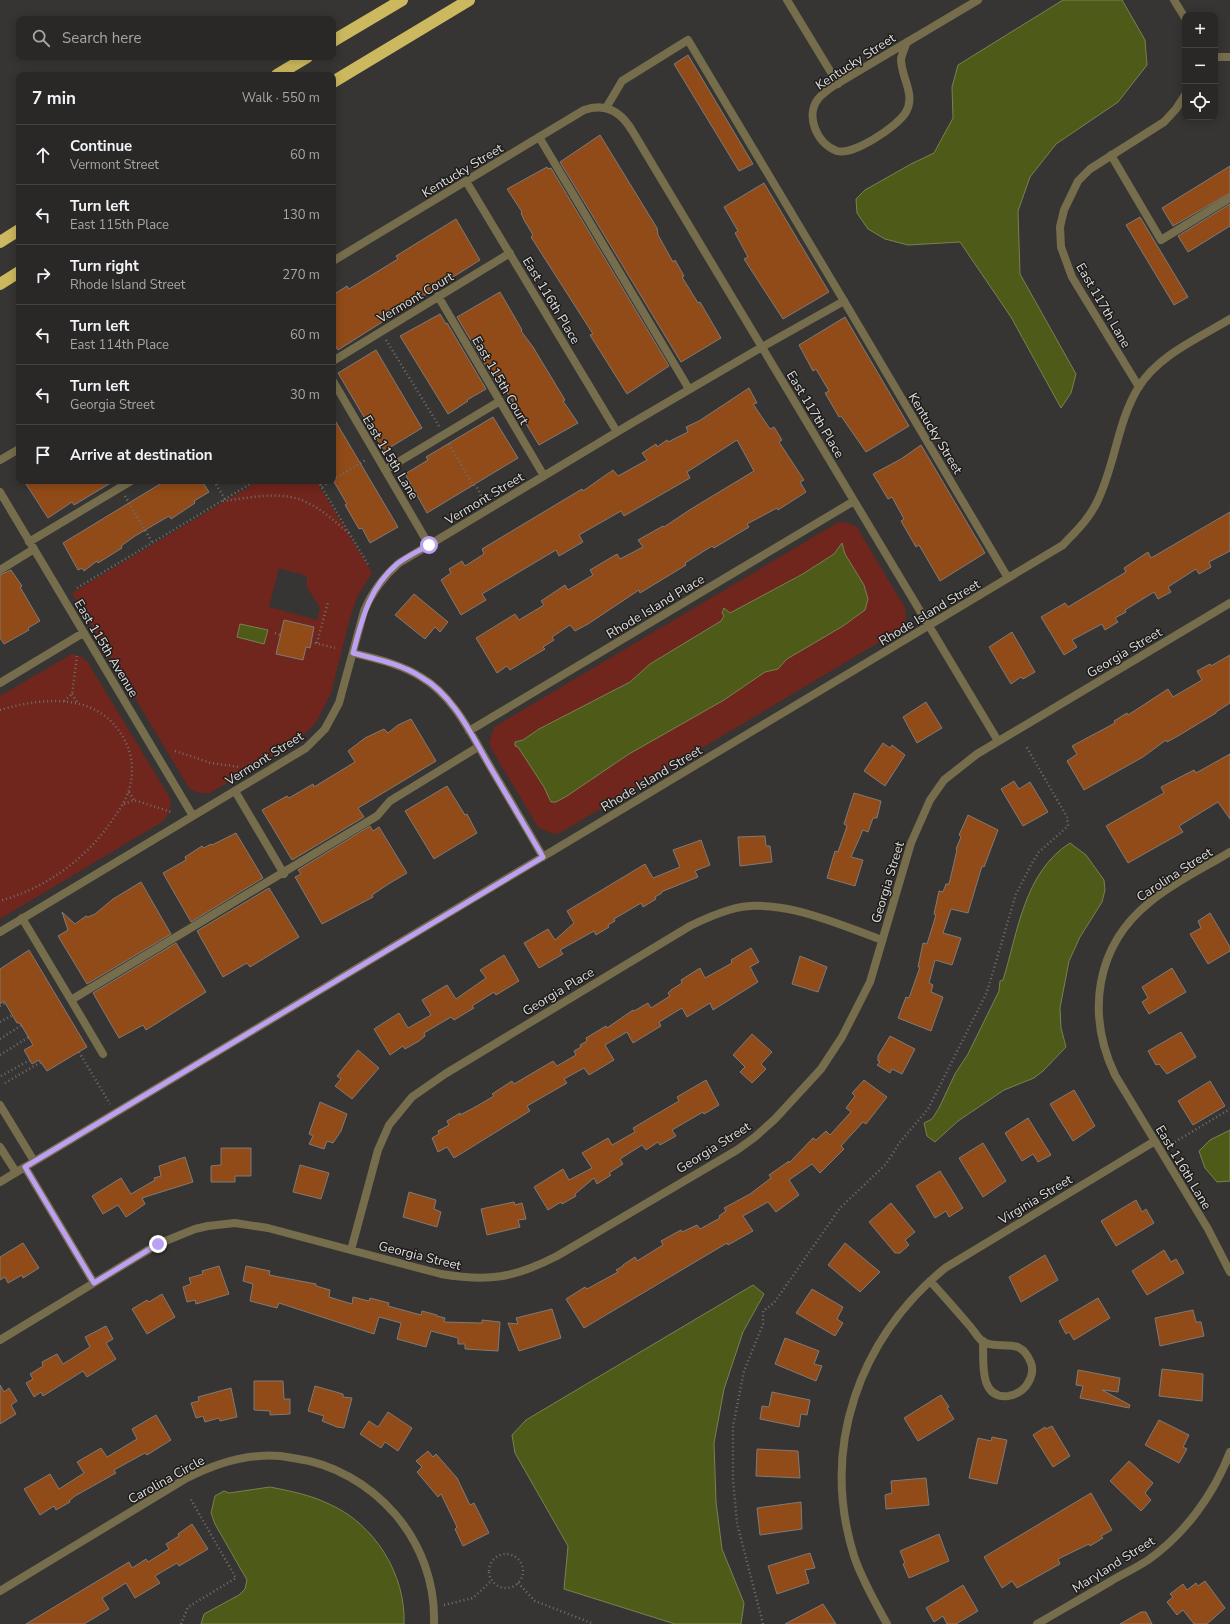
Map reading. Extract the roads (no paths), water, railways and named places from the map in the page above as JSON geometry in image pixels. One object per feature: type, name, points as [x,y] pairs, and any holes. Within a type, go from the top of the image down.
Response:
[{"type":"highway","points":[[336,40],[402,0]]},
{"type":"highway","points":[[336,80],[469,0]]},
{"type":"highway","points":[[282,72],[302,60]]},
{"type":"highway","points":[[0,242],[16,232]]},
{"type":"highway","points":[[0,284],[16,274]]},
{"type":"street","points":[[787,0],[838,84]]},
{"type":"street","name":"Kentucky Street","points":[[907,42],[901,58],[902,72],[908,87],[910,101],[906,112],[898,122],[859,147],[838,152],[828,146],[818,135],[812,120],[813,110],[818,99],[838,84],[907,42],[976,0]]},
{"type":"street","points":[[1174,0],[1182,13]]},
{"type":"street","name":"Kentucky Street","points":[[336,259],[584,110],[591,108],[606,108],[622,81],[688,40],[1008,578]]},
{"type":"street","points":[[1218,57],[1230,57]]},
{"type":"street","name":"East 117th Lane","points":[[1139,387],[1072,277],[1061,247],[1060,227],[1070,194],[1078,181],[1090,169],[1164,122],[1182,100]]},
{"type":"street","name":"East 117th Place","points":[[606,108],[620,114],[626,119],[998,741]]},
{"type":"street","points":[[539,137],[689,389]]},
{"type":"street","points":[[1111,155],[1161,240],[1230,198]]},
{"type":"street","name":"East 116th Place","points":[[466,181],[616,432]]},
{"type":"street","name":"Vermont Court","points":[[336,359],[510,253]]},
{"type":"street","name":"East 115th Court","points":[[438,296],[544,476]]},
{"type":"street","name":"Vermont Street","points":[[0,932],[306,748],[325,728],[339,703],[364,611],[378,584],[399,563],[689,389],[844,301]]},
{"type":"street","name":"Rhode Island Street","points":[[0,1182],[1063,545],[1086,519],[1097,503],[1104,486],[1124,421],[1139,387],[1156,367],[1167,357],[1230,319]]},
{"type":"street","name":"East 115th Lane","points":[[336,386],[429,545]]},
{"type":"street","points":[[385,470],[500,401]]},
{"type":"street","points":[[0,460],[16,451]]},
{"type":"street","points":[[29,542],[126,484]]},
{"type":"street","name":"East 115th Avenue","points":[[0,492],[193,816]]},
{"type":"street","name":"Rhode Island Place","points":[[469,731],[854,501]]},
{"type":"street","points":[[0,570],[34,549]]},
{"type":"street","name":"Georgia Street","points":[[0,1340],[171,1238],[208,1226],[235,1224],[268,1228],[441,1274],[467,1278],[502,1278],[526,1270],[557,1256],[737,1150],[775,1119],[821,1069],[842,1037],[870,982],[911,843],[930,800],[944,780],[958,768],[998,741],[1230,603]]},
{"type":"street","points":[[0,683],[83,633]]},
{"type":"street","points":[[353,653],[401,666],[422,677],[438,689],[452,705],[469,731],[543,857]]},
{"type":"street","points":[[71,1000],[284,874],[377,816],[390,801],[478,747]]},
{"type":"street","points":[[235,791],[284,874]]},
{"type":"street","name":"Carolina Street","points":[[1115,1075],[1106,1056],[1100,1037],[1098,1016],[1101,980],[1113,945],[1137,913],[1150,901],[1230,852]]},
{"type":"street","name":"Georgia Place","points":[[351,1250],[378,1150],[390,1125],[412,1097],[445,1074],[690,926],[730,909],[747,907],[787,908],[836,923],[882,940]]},
{"type":"street","points":[[22,918],[103,1054]]},
{"type":"street","name":"East 116th Lane","points":[[1115,1075],[1208,1229],[1230,1272]]},
{"type":"street","points":[[0,1105],[34,1161]]},
{"type":"street","name":"Virginia Street","points":[[887,1624],[866,1585],[854,1556],[843,1500],[843,1454],[851,1407],[859,1384],[877,1345],[901,1311],[930,1281],[963,1257],[1155,1141]]},
{"type":"street","points":[[0,1147],[16,1172]]},
{"type":"street","points":[[25,1167],[94,1283]]},
{"type":"street","points":[[930,1281],[983,1341],[998,1345],[1008,1344],[1019,1348],[1027,1354],[1032,1365],[1032,1376],[1022,1391],[1014,1396],[1004,1396],[994,1393],[987,1385],[983,1376],[983,1341]]},
{"type":"street","name":"Maryland Street","points":[[1037,1624],[1148,1560],[1166,1546],[1197,1512],[1208,1497],[1219,1478],[1230,1452]]},
{"type":"street","name":"Carolina Circle","points":[[0,1591],[185,1479],[222,1462],[261,1455],[302,1459],[324,1465],[344,1473],[376,1494],[404,1524],[421,1552],[431,1586],[434,1624]]}]
